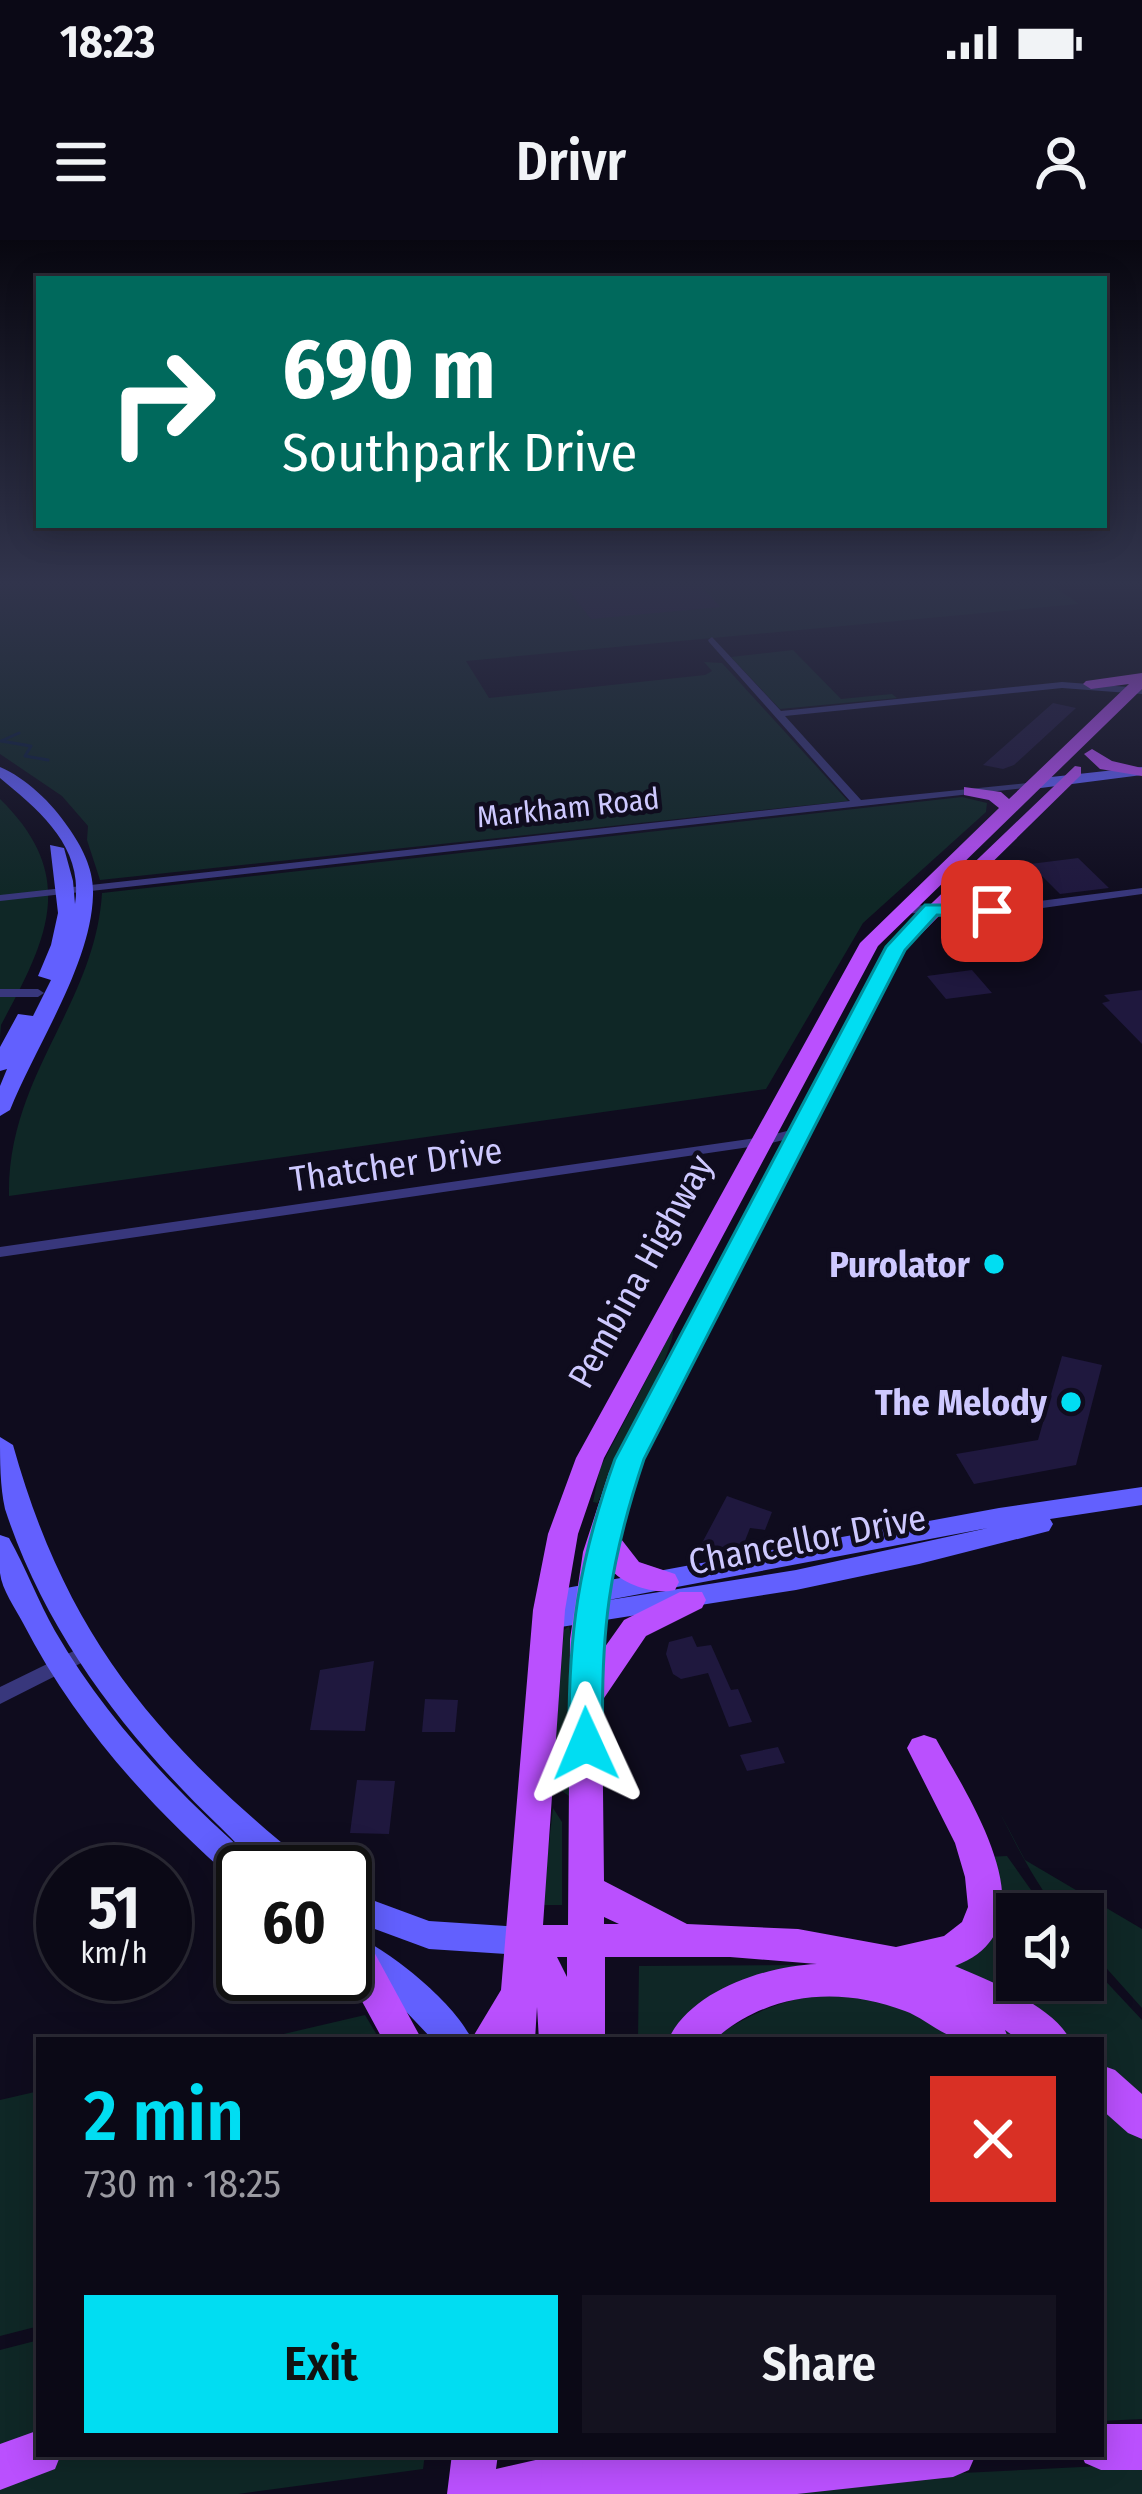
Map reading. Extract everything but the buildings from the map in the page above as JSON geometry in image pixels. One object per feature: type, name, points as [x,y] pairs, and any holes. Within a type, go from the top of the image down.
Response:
[{"type":"main road","name":"Pembina Highway","points":[[516,2037],[549,1610],[563,1534],[590,1458],[870,943],[929,901],[1065,780],[1091,754],[1137,691]]},
{"type":"main road","name":"Pembina Highway","points":[[586,2037],[585,1702],[590,1604],[602,1537],[629,1459],[896,947],[1009,808],[1137,691]]},
{"type":"main road","points":[[1091,754],[1106,766],[1139,772]]},
{"type":"main road","points":[[0,771],[30,793],[60,825],[75,850],[82,932],[0,1110]]},
{"type":"main road","name":"Markham Road","points":[[1033,784],[1139,772]]},
{"type":"main road","points":[[0,784],[44,826],[76,890],[64,934],[0,1065]]},
{"type":"main road","points":[[970,791],[995,796],[1009,808]]},
{"type":"main road","points":[[929,901],[989,904]]},
{"type":"main road","points":[[0,1445],[8,1483],[72,1659],[260,1845]]},
{"type":"main road","name":"Chancellor Drive","points":[[549,1610],[930,1553],[1048,1522],[1076,1509],[1142,1496]]},
{"type":"main road","points":[[585,1702],[635,1628],[677,1591],[628,1570],[602,1537]]},
{"type":"main road","points":[[0,1545],[160,1792],[217,1845]]},
{"type":"main road","points":[[892,1958],[954,1951],[976,1934],[987,1912],[983,1869],[924,1748]]},
{"type":"main road","points":[[587,1891],[694,1942]]},
{"type":"main road","points":[[372,1913],[443,1938],[814,1945],[892,1958],[961,1982],[1046,2037]]},
{"type":"main road","points":[[523,1941],[547,1969],[556,1989],[558,2037]]},
{"type":"main road","points":[[372,1964],[408,1990],[451,2037]]},
{"type":"main road","points":[[690,2037],[742,1998],[814,1978],[866,1982],[909,1993],[949,2011],[986,2037]]},
{"type":"main road","points":[[372,1987],[401,2037]]},
{"type":"main road","points":[[492,2037],[519,1994]]},
{"type":"main road","points":[[1104,2086],[1142,2120]]},
{"type":"main road","points":[[1104,2447],[1142,2447]]},
{"type":"main road","points":[[0,2467],[36,2454]]},
{"type":"main road","points":[[470,2494],[476,2457]]},
{"type":"main road","points":[[560,2494],[563,2457]]},
{"type":"main road","points":[[487,2494],[652,2457]]},
{"type":"main road","points":[[588,2494],[926,2457]]},
{"type":"street","points":[[756,690],[856,802]]},
{"type":"street","points":[[777,714],[1026,690]]},
{"type":"street","name":"Markham Road","points":[[0,898],[1033,784]]},
{"type":"street","points":[[929,901],[992,911],[1142,891]]},
{"type":"street","points":[[989,904],[1016,907]]},
{"type":"street","points":[[0,993],[38,993]]},
{"type":"street","name":"Thatcher Drive","points":[[0,1252],[799,1132]]},
{"type":"street","points":[[0,1696],[72,1659]]},
{"type":"green space","points":[[0,690],[484,690],[489,698],[562,690],[747,690],[848,801],[100,880],[87,840],[88,826],[62,796],[0,754]]},
{"type":"green space","points":[[762,690],[832,690],[841,699],[892,694],[897,698],[780,709]]},
{"type":"green space","points":[[962,797],[987,803],[986,812],[863,923],[766,1089],[9,1196],[12,1153],[22,1114],[84,971],[102,893]]},
{"type":"green space","points":[[0,799],[40,855],[47,910],[42,937],[1,1025],[0,1037]]},
{"type":"green space","points":[[673,1329],[654,1384],[598,1503],[593,1502],[600,1468]]},
{"type":"green space","points":[[569,1626],[569,1796],[552,1784],[564,1630]]},
{"type":"green space","points":[[553,1808],[562,1822],[562,1905],[542,1905]]},
{"type":"green space","points":[[999,1811],[1025,1860],[1081,1893],[1045,1893],[1027,1864]]},
{"type":"green space","points":[[1007,1856],[1033,1893],[996,1893],[996,1996],[947,1965],[959,1956],[986,1857]]},
{"type":"green space","points":[[1104,1907],[1142,1929],[1142,2008],[1104,1965]]},
{"type":"green space","points":[[639,1966],[893,1970],[967,1997],[1030,2037],[996,2032],[946,1998],[912,1984],[839,1970],[765,1980],[731,1993],[700,2013],[677,2037],[638,2037]]},
{"type":"green space","points":[[1104,1979],[1142,2020],[1142,2108],[1104,2072],[1104,2037],[1062,2037],[1005,2001],[1104,2001]]},
{"type":"green space","points":[[827,1994],[886,2001],[960,2037],[716,2037],[766,2009]]},
{"type":"green space","points":[[365,2015],[378,2037],[271,2037]]},
{"type":"green space","points":[[36,2092],[36,2327],[0,2336],[0,2100]]},
{"type":"green space","points":[[1104,2101],[1142,2138],[1142,2419],[1104,2421]]},
{"type":"green space","points":[[36,2341],[36,2434],[0,2447],[0,2350]]},
{"type":"green space","points":[[63,2457],[425,2457],[423,2469],[238,2494],[0,2494],[0,2481]]},
{"type":"green space","points":[[1142,2464],[1142,2494],[727,2494],[862,2478]]},
{"type":"waterway","points":[[19,733],[1,741],[31,746],[25,756],[48,760]]},
{"type":"place","name":"Purolator","points":[[994,1264]]},
{"type":"place","name":"The Melody","points":[[1071,1402]]},
{"type":"route","points":[[586,1744],[585,1659],[591,1594],[602,1537],[629,1459],[896,947],[932,909],[992,911]]}]
